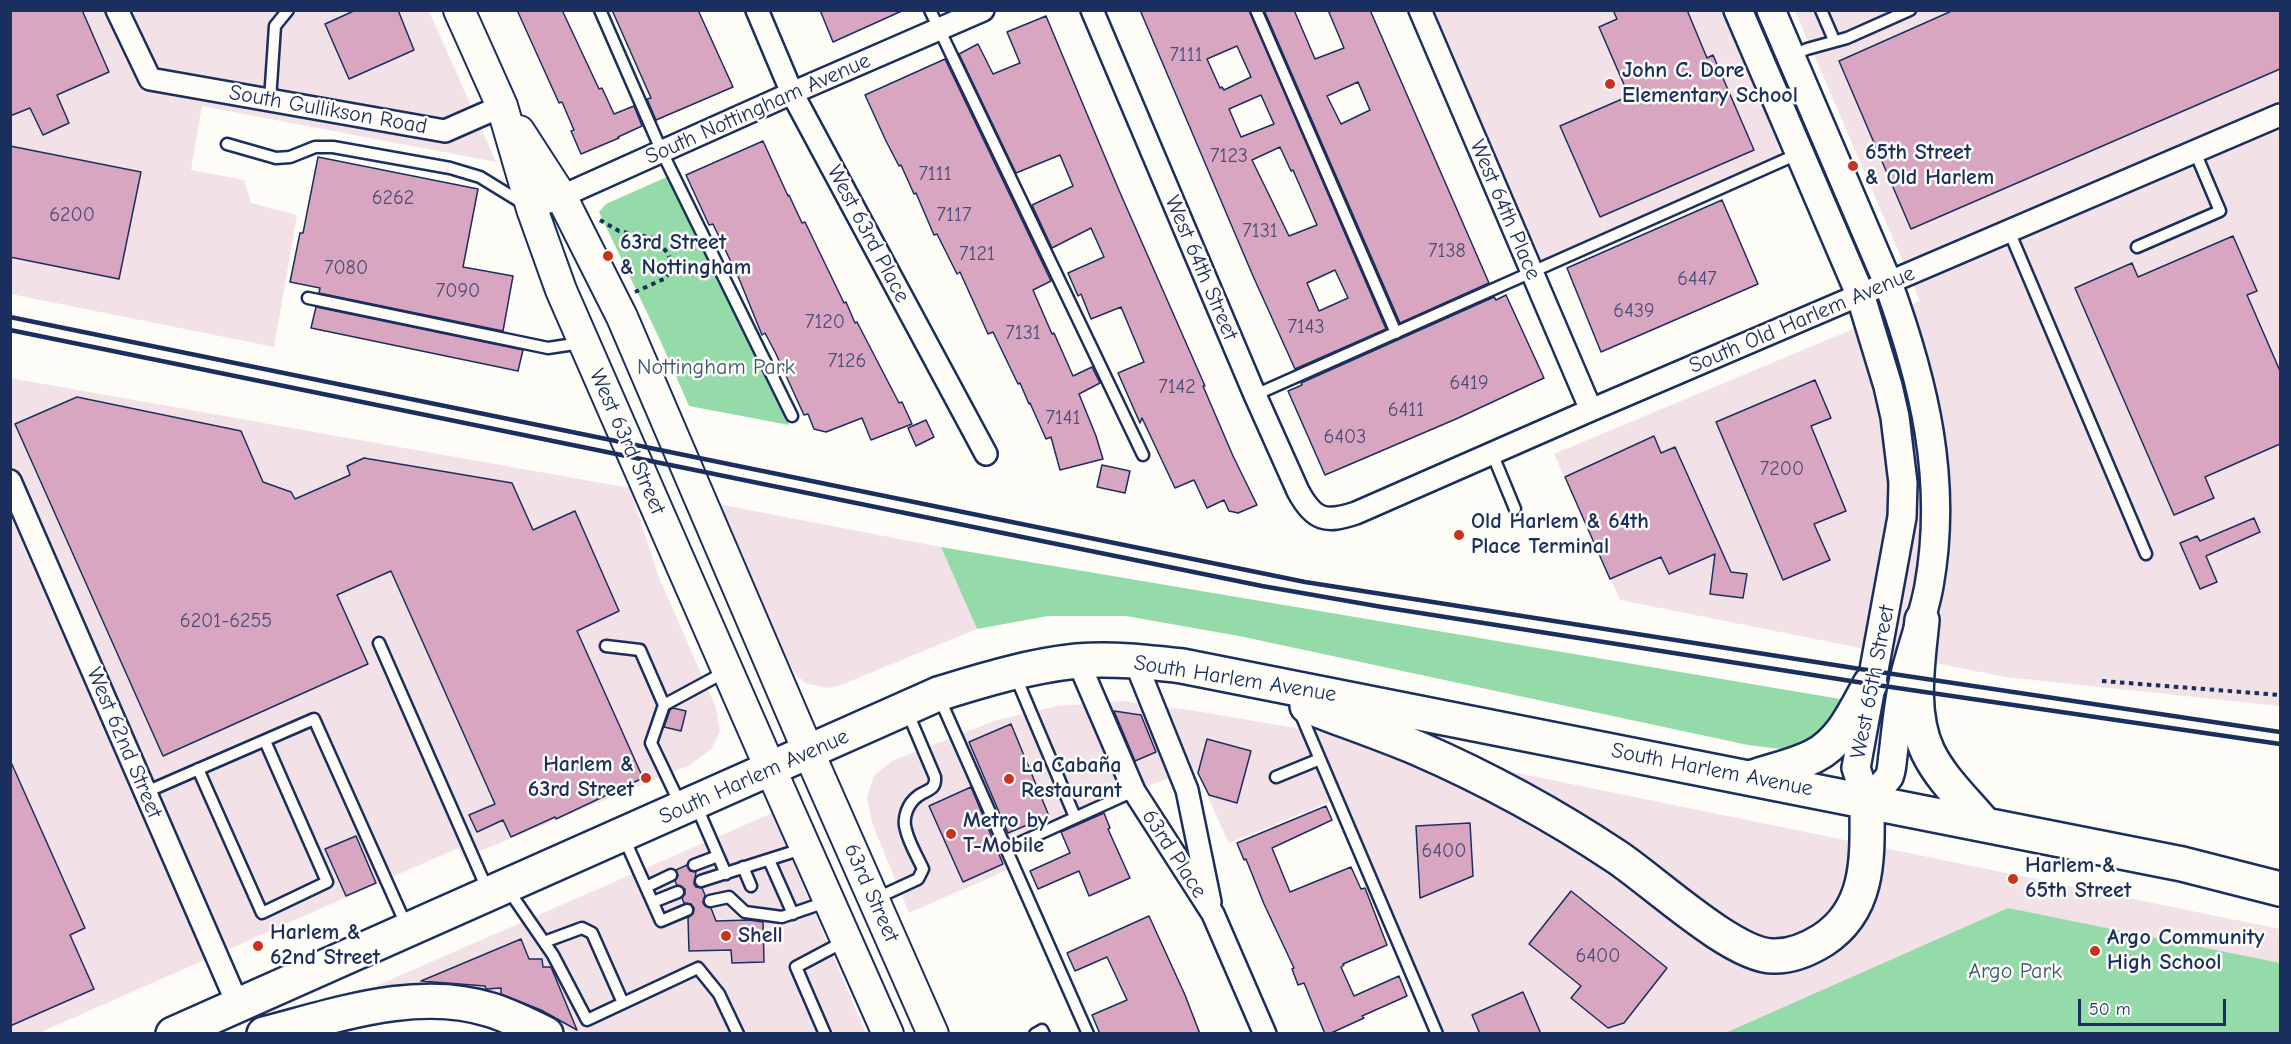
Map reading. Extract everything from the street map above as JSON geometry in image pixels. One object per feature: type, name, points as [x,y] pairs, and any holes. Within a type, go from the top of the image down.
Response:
[{"type":"main road","name":"West 63rd Street","points":[[459,10],[502,106],[532,209],[561,290],[771,770]]},
{"type":"main road","name":"West 63rd Street","points":[[502,106],[561,196],[622,317],[809,753]]},
{"type":"main road","points":[[1922,620],[1917,689],[1920,726],[1928,752],[1944,776],[1984,825]]},
{"type":"main road","name":"South Harlem Avenue","points":[[173,1034],[623,836],[938,694],[1014,672],[1078,661],[1135,661],[1182,666],[1236,676],[2182,864],[2280,889]]},
{"type":"main road","points":[[1236,676],[1295,702],[1418,749],[1498,787],[1617,857],[1725,938],[1751,953],[1771,956],[1792,955],[1810,948],[1832,934],[1851,915],[1861,892],[1867,854],[1868,801]]},
{"type":"main road","points":[[1751,778],[1815,756],[1830,745],[1846,726],[1870,684]]},
{"type":"main road","name":"63rd Street","points":[[809,753],[933,1034]]},
{"type":"main road","name":"63rd Street","points":[[771,770],[888,1034]]},
{"type":"main road","points":[[264,1034],[356,1011],[424,1001],[489,1009],[546,1034]]},
{"type":"street","name":"South Gullikson Road","points":[[117,10],[150,79],[445,131],[502,106]]},
{"type":"street","name":"West 63rd Place","points":[[757,10],[792,93],[986,454]]},
{"type":"street","name":"South Nottingham Avenue","points":[[532,209],[983,10]]},
{"type":"street","name":"West 64th Street","points":[[1092,10],[1255,395],[1304,503],[1322,518]]},
{"type":"street","name":"West 64th Place","points":[[1420,10],[1591,410]]},
{"type":"street","name":"West 65th Street","points":[[1738,10],[1860,294],[1895,417],[1903,483],[1902,517],[1897,557],[1870,684],[1856,768],[1868,801],[1890,776],[1904,682],[1922,620],[1929,583],[1936,524],[1936,484],[1928,418],[1904,326],[1888,283],[1771,10]]},
{"type":"street","name":"South Old Harlem Avenue","points":[[1322,518],[1332,520],[1356,513],[2280,115]]},
{"type":"street","name":"West 62nd Street","points":[[10,481],[238,1005]]},
{"type":"street","name":"63rd Place","points":[[1078,661],[1134,791],[1213,914],[1265,1034]]},
{"type":"street","name":"63rd Place","points":[[1135,661],[1187,790],[1213,914]]},
{"type":"lane","points":[[270,100],[275,26],[288,10]]},
{"type":"lane","points":[[600,10],[662,152],[792,416]]},
{"type":"lane","points":[[930,10],[1143,456]]},
{"type":"lane","points":[[1256,10],[1396,333]]},
{"type":"lane","points":[[1821,10],[1834,40]]},
{"type":"lane","points":[[1791,56],[1834,40],[1847,38],[1910,10]]},
{"type":"lane","points":[[227,144],[276,158],[290,157],[315,147],[333,147],[450,168],[480,177],[532,209]]},
{"type":"lane","points":[[2137,247],[2220,211],[2195,152]]},
{"type":"lane","points":[[1255,395],[1800,153]]},
{"type":"lane","points":[[2008,231],[2146,554]]},
{"type":"lane","points":[[308,298],[548,348],[584,342]]},
{"type":"lane","points":[[1492,453],[1515,509]]},
{"type":"lane","points":[[378,643],[498,890],[544,942],[587,1020],[698,968],[718,994],[738,1034]]},
{"type":"lane","points":[[606,646],[640,650],[664,705],[651,743],[718,856],[726,874]]},
{"type":"lane","points":[[664,705],[728,671]]},
{"type":"lane","points":[[1014,672],[1076,817]]},
{"type":"lane","points":[[938,694],[1088,1034]]},
{"type":"lane","points":[[1295,702],[1437,1034]]},
{"type":"lane","points":[[874,900],[922,875],[923,869],[905,829],[904,819],[917,796],[932,789],[936,783],[936,777],[906,709]]},
{"type":"lane","points":[[146,792],[314,719],[409,930]]},
{"type":"lane","points":[[198,769],[262,913],[327,882],[265,741]]},
{"type":"lane","points":[[1276,777],[1320,759]]},
{"type":"lane","points":[[1006,849],[1134,791]]},
{"type":"lane","points":[[623,836],[661,921],[687,910]]},
{"type":"lane","points":[[701,881],[806,848]]},
{"type":"lane","points":[[694,865],[718,856]]},
{"type":"lane","points":[[769,860],[793,914]]},
{"type":"lane","points":[[743,867],[751,886]]},
{"type":"lane","points":[[646,887],[671,876]]},
{"type":"lane","points":[[653,902],[678,891]]},
{"type":"lane","points":[[710,900],[729,897],[745,912],[782,918],[829,901]]},
{"type":"lane","points":[[759,904],[765,916]]},
{"type":"lane","points":[[544,942],[582,928],[592,933],[623,1003]]},
{"type":"lane","points":[[825,1034],[796,967],[847,940]]},
{"type":"lane","points":[[1035,1034],[1042,1030],[1044,1034]]},
{"type":"path","points":[[595,216],[619,231],[653,238],[669,255],[672,268],[666,278],[634,292]]},
{"type":"path","points":[[2102,681],[2280,695]]},
{"type":"shaded area","points":[[10,11],[429,11],[496,162],[202,106],[191,170],[244,180],[251,203],[297,215],[274,347],[11,294]]},
{"type":"shaded area","name":"John C. Dore Elementary School","points":[[1430,11],[1727,11],[1790,158],[1543,268]]},
{"type":"shaded area","points":[[1795,11],[2280,11],[2280,706],[2005,677],[1620,600],[1554,454],[1920,301]]},
{"type":"shaded area","points":[[10,378],[630,488],[658,575],[716,708],[720,731],[712,748],[690,765],[463,858],[458,848],[39,1033],[11,1033]]},
{"type":"shaded area","points":[[718,504],[941,547],[977,629],[841,685],[828,688],[807,684],[795,674],[779,646]]},
{"type":"shaded area","points":[[1123,701],[1307,730],[2280,929],[2280,1033],[1437,1033],[1337,799],[1229,843],[1195,769],[1134,791],[1006,848],[1014,867],[909,913],[872,823],[867,797],[874,776],[892,761],[994,721],[1057,706]]},
{"type":"shaded area","points":[[772,813],[866,1033],[573,1033],[507,1003],[360,993]]},
{"type":"green space","name":"Nottingham Park","points":[[669,176],[789,425],[689,406],[599,212],[606,204]]},
{"type":"green space","points":[[941,547],[1846,700],[1815,742],[1788,750],[1748,745],[1239,636],[1126,616],[1048,616],[977,629]]},
{"type":"green space","name":"Argo Park","points":[[2008,908],[2280,963],[2280,1033],[1725,1033]]},
{"type":"building","points":[[10,10],[82,10],[109,72],[57,95],[69,123],[43,135],[30,108],[10,116]]},
{"type":"building","points":[[356,10],[398,10],[414,50],[349,79],[325,24]]},
{"type":"building","points":[[517,10],[562,10],[599,89],[602,88],[614,114],[634,106],[642,126],[581,154],[562,102],[559,103]]},
{"type":"building","points":[[612,10],[698,10],[733,87],[656,120],[647,99],[651,98]]},
{"type":"building","points":[[820,10],[904,10],[833,42]]},
{"type":"building","points":[[1140,10],[1249,10],[1386,329],[1295,369]],"holes":[[[1237,46],[1251,77],[1224,90],[1220,88],[1207,59]],[[1261,95],[1274,124],[1241,137],[1229,109]],[[1280,147],[1291,171],[1293,170],[1317,225],[1289,236],[1252,160]],[[1335,270],[1348,298],[1319,311],[1307,283]]]},
{"type":"building","points":[[1264,10],[1294,10],[1315,59],[1344,48],[1328,10],[1370,10],[1489,283],[1400,323]],"holes":[[[1358,82],[1370,110],[1341,124],[1327,96]]]},
{"type":"building","points":[[1613,10],[1687,10],[1707,58],[1713,55],[1754,150],[1600,217],[1560,126],[1629,96],[1599,27],[1617,19]]},
{"type":"building","points":[[1954,10],[2280,10],[2280,69],[1911,229],[1839,61]]},
{"type":"building","points":[[1046,16],[1233,456],[1257,505],[1238,513],[1229,511],[1224,500],[1207,508],[1194,480],[1175,488],[1142,418],[1140,423],[1118,373],[1144,362],[1121,307],[1091,319],[1081,294],[1078,296],[1068,273],[1104,257],[1091,228],[1052,248],[1032,205],[1073,186],[1060,155],[1016,173],[959,54],[978,44],[993,74],[1020,63],[1007,32]]},
{"type":"building","points":[[945,59],[1051,281],[1033,290],[1052,334],[1054,333],[1073,376],[1092,367],[1100,383],[1079,394],[1103,459],[1060,470],[1051,437],[1046,439],[993,332],[988,334],[960,272],[957,274],[937,234],[934,235],[916,193],[914,194],[901,165],[899,166],[865,95]]},
{"type":"building","points":[[763,141],[788,196],[802,223],[805,222],[844,303],[846,302],[855,323],[857,322],[912,424],[871,440],[862,418],[826,432],[814,429],[808,414],[804,415],[765,333],[762,335],[713,224],[709,225],[686,175]]},
{"type":"building","points":[[10,146],[141,172],[119,279],[10,257]]},
{"type":"building","points":[[318,157],[478,189],[463,267],[513,276],[503,331],[319,293],[320,288],[290,282],[300,233],[303,233]]},
{"type":"building","points":[[1722,200],[1758,284],[1601,352],[1567,268]]},
{"type":"building","points":[[2233,236],[2257,291],[2247,295],[2280,371],[2280,444],[2205,477],[2214,498],[2174,515],[2075,288],[2132,263],[2138,277]]},
{"type":"building","points":[[1506,295],[1544,378],[1456,419],[1325,475],[1288,391],[1302,385],[1301,383],[1494,297],[1496,300]]},
{"type":"building","points":[[316,307],[523,350],[518,371],[311,328]]},
{"type":"building","points":[[1815,380],[1831,418],[1811,426],[1846,511],[1814,524],[1830,560],[1783,580],[1716,422]]},
{"type":"building","points":[[77,397],[241,431],[263,482],[291,492],[295,499],[350,475],[347,466],[364,458],[512,483],[533,530],[575,511],[619,611],[577,631],[643,778],[556,819],[555,817],[511,837],[503,820],[477,832],[469,815],[495,804],[391,571],[337,595],[368,664],[163,756],[15,424]]},
{"type":"building","points":[[926,420],[934,437],[916,446],[908,428]]},
{"type":"building","points":[[1654,436],[1661,453],[1675,447],[1731,572],[1747,574],[1743,598],[1710,594],[1715,554],[1669,574],[1661,557],[1610,579],[1565,477]]},
{"type":"building","points":[[1102,465],[1130,471],[1125,493],[1097,487]]},
{"type":"building","points":[[2254,518],[2260,532],[2206,556],[2217,582],[2200,589],[2180,543],[2197,536],[2200,541]]},
{"type":"building","points":[[673,708],[686,711],[681,731],[664,727],[670,710]]},
{"type":"building","points":[[1114,711],[1141,715],[1156,752],[1135,761]]},
{"type":"building","name":"La Cabaña Restaurant","points":[[1011,724],[1049,816],[1008,833],[969,742]]},
{"type":"building","points":[[1207,739],[1251,751],[1237,803],[1209,795],[1198,773]]},
{"type":"building","points":[[10,760],[85,928],[70,935],[94,989],[10,1026]]},
{"type":"building","points":[[971,787],[1003,864],[963,882],[929,806]]},
{"type":"building","points":[[1326,806],[1332,820],[1272,848],[1290,892],[1351,867],[1361,889],[1365,888],[1387,945],[1343,964],[1341,967],[1354,996],[1399,976],[1407,996],[1329,1034],[1325,1034],[1304,983],[1298,985],[1292,969],[1294,968],[1237,843]]},
{"type":"building","points":[[1104,813],[1110,828],[1108,829],[1130,878],[1089,896],[1079,871],[1038,889],[1030,871],[1070,853],[1061,832]]},
{"type":"building","points":[[1470,823],[1473,876],[1420,898],[1416,826]]},
{"type":"building","points":[[356,836],[376,883],[346,896],[325,849]]},
{"type":"building","name":"Shell","points":[[687,865],[690,871],[696,872],[694,884],[702,888],[705,895],[703,903],[711,908],[716,921],[763,922],[764,962],[732,963],[731,950],[689,951],[688,918],[693,914],[694,908],[691,904],[684,903],[682,898],[685,889],[677,885],[675,881],[678,876],[676,870]]},
{"type":"building","points":[[1571,891],[1667,968],[1624,1023],[1608,1028],[1571,998],[1581,986],[1529,944]]},
{"type":"building","points":[[1149,916],[1200,1034],[1100,1034],[1092,1015],[1127,1000],[1107,957],[1075,971],[1067,953]]},
{"type":"building","points":[[521,939],[529,959],[542,959],[543,967],[551,967],[577,1030],[541,1010],[501,994],[501,988],[486,989],[485,986],[421,981]]},
{"type":"building","points":[[1523,992],[1541,1034],[1480,1034],[1472,1015]]},
{"type":"railway","points":[[10,317],[1305,582],[2280,732]]},
{"type":"railway","points":[[10,330],[1262,586],[1870,684],[2280,744]]},
{"type":"place","name":"John C. Dore Elementary School","points":[[1610,84]]},
{"type":"place","name":"65th Street & Old Harlem","points":[[1853,166]]},
{"type":"place","name":"63rd Street & Nottingham","points":[[608,256]]},
{"type":"place","name":"Old Harlem & 64th Place Terminal","points":[[1459,535]]},
{"type":"place","name":"Harlem & 63rd Street","points":[[646,778]]},
{"type":"place","name":"La Cabaña Restaurant","points":[[1009,779]]},
{"type":"place","name":"Metro by T-Mobile","points":[[951,834]]},
{"type":"place","name":"Harlem & 65th Street","points":[[2013,879]]},
{"type":"place","name":"Shell","points":[[726,936]]},
{"type":"place","name":"Harlem & 62nd Street","points":[[258,946]]},
{"type":"place","name":"Argo Community High School","points":[[2095,951]]}]
